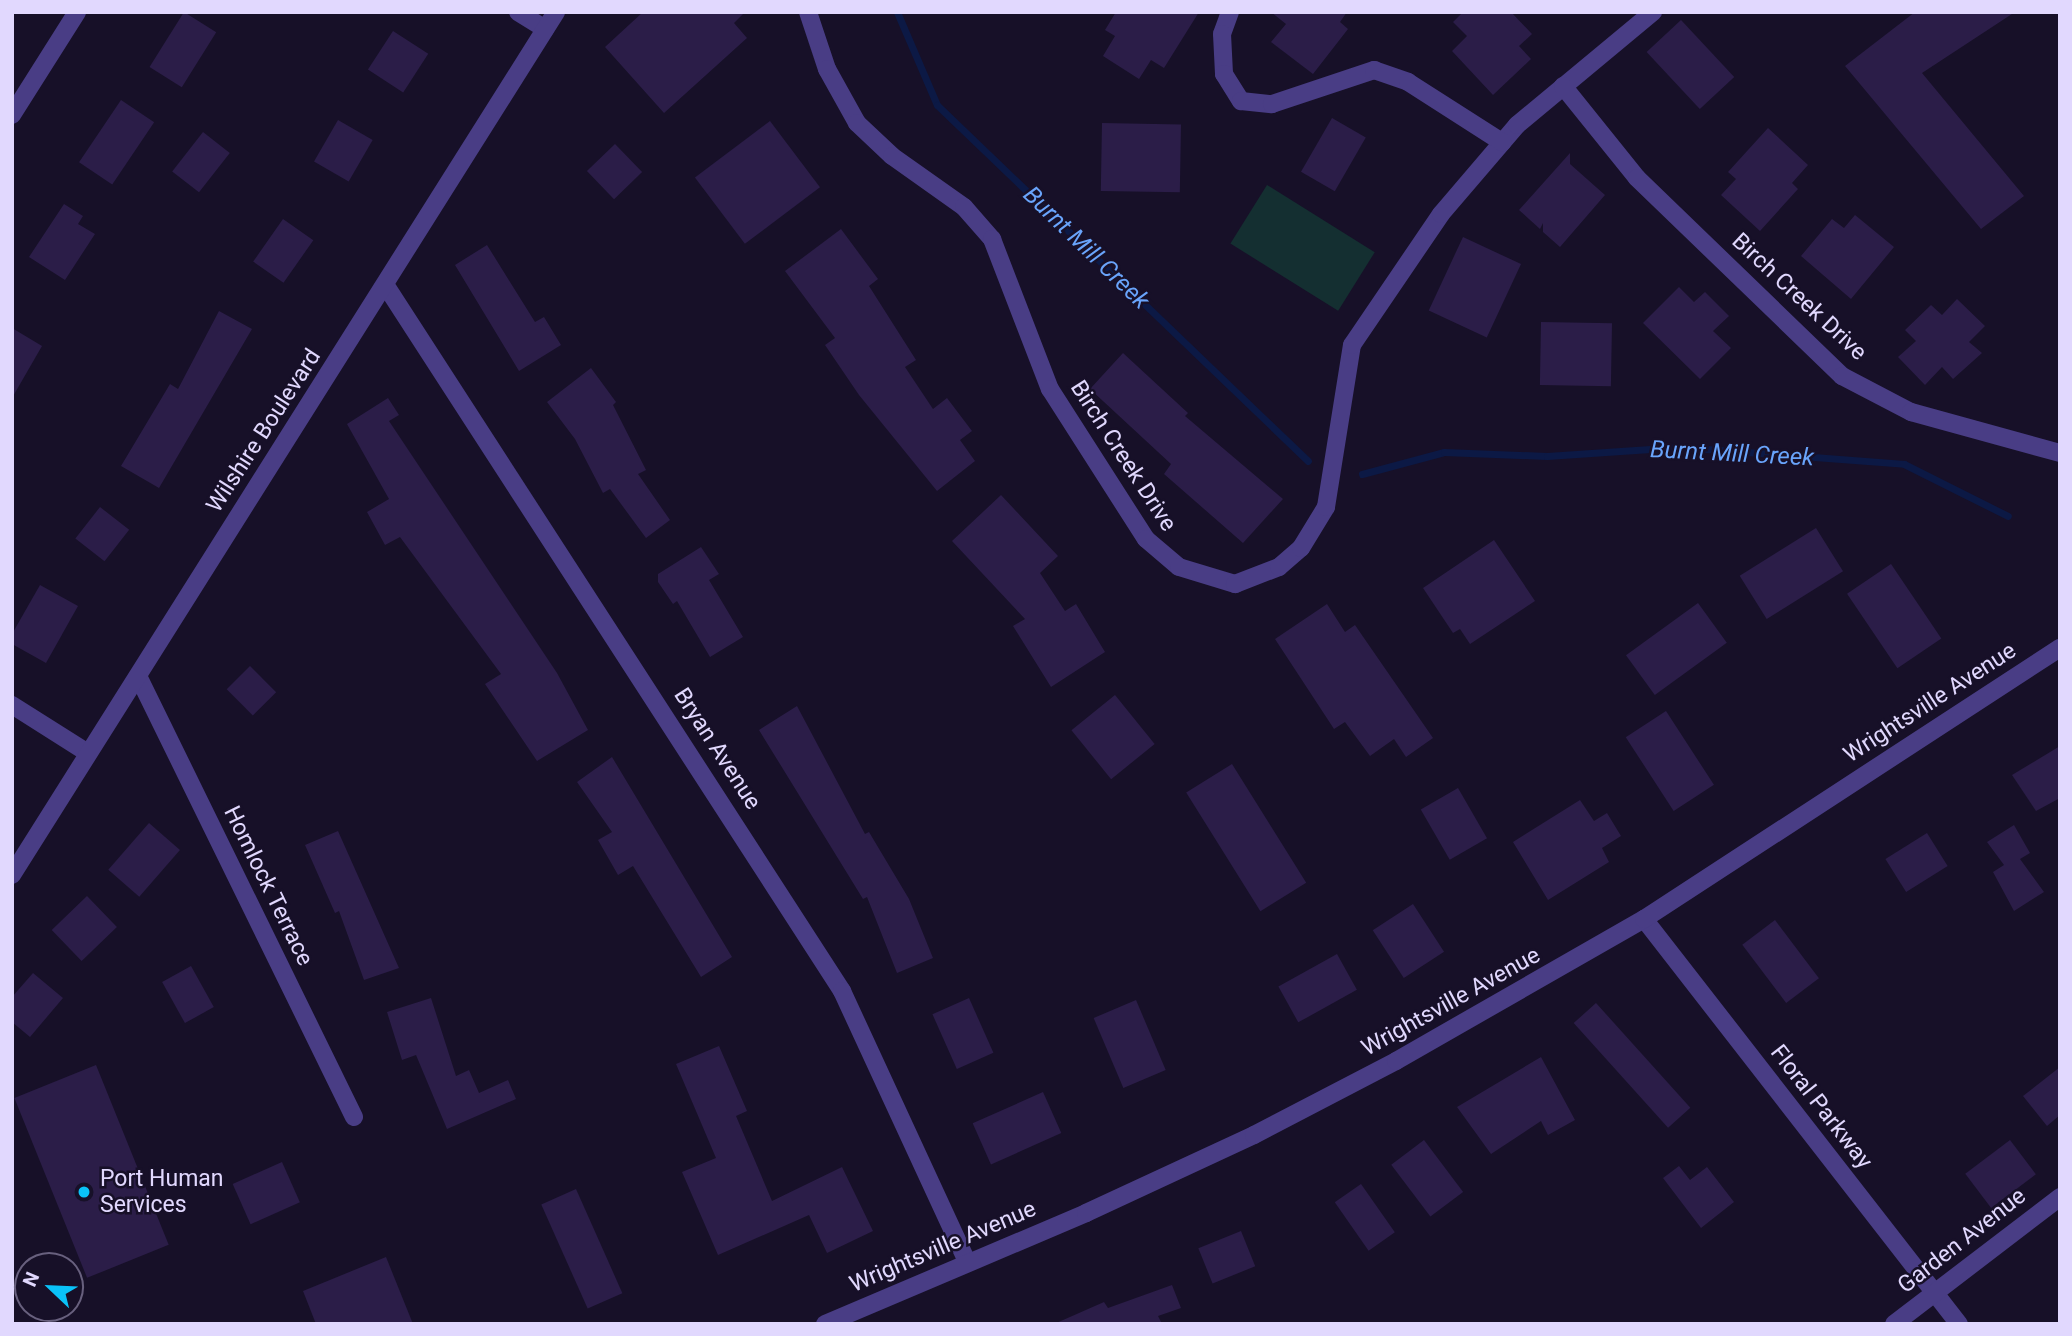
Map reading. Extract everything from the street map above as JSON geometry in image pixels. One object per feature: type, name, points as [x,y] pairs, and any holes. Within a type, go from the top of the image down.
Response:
[{"type":"street","points":[[12,115],[77,12]]},
{"type":"street","points":[[518,12],[545,29]]},
{"type":"street","name":"Wilshire Boulevard","points":[[12,874],[386,286],[556,12]]},
{"type":"street","name":"Birch Creek Drive","points":[[808,12],[827,69],[858,123],[892,156],[964,207],[992,239],[1050,389],[1146,539],[1179,567],[1226,583],[1256,579],[1301,548],[1332,490],[1345,377],[1359,331],[1441,214],[1502,142],[1563,86],[1653,12]]},
{"type":"street","points":[[1230,12],[1222,34],[1224,74],[1241,101],[1272,104],[1383,72],[1502,142]]},
{"type":"street","name":"Birch Creek Drive","points":[[1563,86],[1637,178],[1842,376],[1911,412],[2060,453]]},
{"type":"street","name":"Bryan Avenue","points":[[386,286],[842,991],[967,1262]]},
{"type":"street","name":"Wrightsville Avenue","points":[[825,1324],[1305,1110],[1644,919],[2060,648]]},
{"type":"street","name":"Homlock Terrace","points":[[138,676],[354,1117]]},
{"type":"street","points":[[12,705],[88,753]]},
{"type":"street","name":"Floral Parkway","points":[[1644,919],[1959,1324]]},
{"type":"street","name":"Garden Avenue","points":[[1894,1324],[2060,1197]]},
{"type":"green space","points":[[1267,185],[1375,252],[1338,311],[1230,244]]},
{"type":"building","points":[[184,12],[216,32],[182,87],[150,67]]},
{"type":"building","points":[[643,12],[745,12],[734,23],[747,38],[664,113],[605,47]]},
{"type":"building","points":[[1116,12],[1199,12],[1164,68],[1151,60],[1139,79],[1103,56],[1115,36],[1105,30]]},
{"type":"building","points":[[1271,12],[1347,12],[1340,22],[1348,29],[1313,74],[1271,42],[1286,24]]},
{"type":"building","points":[[1463,12],[1511,12],[1532,34],[1519,46],[1531,59],[1493,95],[1452,51],[1467,36],[1453,22]]},
{"type":"building","points":[[1915,12],[2015,12],[1922,73],[2024,196],[1981,229],[1845,66]]},
{"type":"building","points":[[1681,20],[1734,77],[1700,109],[1647,52]]},
{"type":"building","points":[[393,31],[428,54],[403,92],[368,70]]},
{"type":"building","points":[[121,100],[154,122],[112,185],[79,162]]},
{"type":"building","points":[[1332,118],[1366,138],[1335,191],[1301,172]]},
{"type":"building","points":[[338,120],[373,140],[349,182],[314,162]]},
{"type":"building","points":[[770,121],[820,187],[745,244],[695,178]]},
{"type":"building","points":[[1102,123],[1181,124],[1180,192],[1101,191]]},
{"type":"building","points":[[1768,128],[1808,165],[1792,183],[1798,189],[1760,231],[1721,195],[1736,179],[1728,172]]},
{"type":"building","points":[[203,132],[230,153],[199,192],[172,171]]},
{"type":"building","points":[[615,144],[642,172],[614,199],[587,171]]},
{"type":"building","points":[[1570,153],[1570,164],[1605,195],[1560,247],[1543,232],[1543,223],[1540,229],[1519,210]]},
{"type":"building","points":[[64,204],[83,216],[78,224],[95,234],[65,280],[29,257]]},
{"type":"building","points":[[1855,215],[1894,247],[1851,299],[1801,256],[1832,219],[1844,228]]},
{"type":"building","points":[[283,219],[313,240],[283,283],[253,262]]},
{"type":"building","points":[[841,229],[878,279],[869,286],[916,360],[905,367],[933,409],[947,398],[972,431],[960,440],[975,461],[937,491],[859,395],[825,345],[835,338],[785,271]]},
{"type":"building","points":[[1463,237],[1521,264],[1487,337],[1429,310]]},
{"type":"building","points":[[487,245],[535,322],[544,317],[561,345],[519,371],[455,265]]},
{"type":"building","points":[[1679,287],[1694,302],[1705,292],[1729,316],[1713,331],[1731,348],[1700,379],[1643,323]]},
{"type":"building","points":[[1957,299],[1985,326],[1969,342],[1982,353],[1953,379],[1942,367],[1925,385],[1898,357],[1916,341],[1905,330],[1931,305],[1942,315]]},
{"type":"building","points":[[219,311],[252,329],[159,488],[121,466],[170,384],[178,389]]},
{"type":"building","points":[[1541,322],[1612,323],[1611,386],[1540,385]]},
{"type":"building","points":[[12,328],[42,346],[12,398]]},
{"type":"building","points":[[1123,353],[1188,413],[1185,416],[1283,499],[1243,543],[1164,474],[1171,464],[1090,389]]},
{"type":"building","points":[[591,368],[616,402],[613,405],[646,470],[638,474],[670,520],[646,538],[610,489],[603,493],[575,439],[547,402]]},
{"type":"building","points":[[388,398],[399,415],[389,421],[557,673],[588,730],[537,761],[485,684],[501,674],[400,537],[385,545],[367,512],[389,499],[347,424]]},
{"type":"building","points":[[1001,495],[1058,556],[1040,573],[1065,611],[1076,604],[1105,652],[1051,687],[1013,626],[1025,619],[952,541]]},
{"type":"building","points":[[100,507],[129,530],[105,561],[75,539]]},
{"type":"building","points":[[1816,528],[1843,571],[1767,619],[1740,576]]},
{"type":"building","points":[[1494,540],[1535,601],[1470,644],[1460,629],[1453,633],[1423,588]]},
{"type":"building","points":[[701,547],[719,574],[709,580],[743,637],[710,657],[677,601],[673,604],[658,582],[658,574]]},
{"type":"building","points":[[1891,564],[1941,639],[1897,668],[1847,594]]},
{"type":"building","points":[[40,585],[78,606],[46,663],[12,644],[12,634]]},
{"type":"building","points":[[1698,603],[1727,643],[1655,695],[1626,655]]},
{"type":"building","points":[[1327,604],[1345,632],[1355,625],[1433,738],[1406,757],[1394,739],[1370,756],[1345,722],[1334,729],[1275,639]]},
{"type":"building","points":[[250,666],[276,692],[253,715],[227,689]]},
{"type":"building","points":[[1115,695],[1155,744],[1111,779],[1071,730]]},
{"type":"building","points":[[797,706],[865,834],[869,832],[909,899],[933,958],[897,973],[867,897],[863,899],[759,730]]},
{"type":"building","points":[[1666,711],[1714,785],[1674,811],[1626,737]]},
{"type":"building","points":[[2060,746],[2060,798],[2036,811],[2012,775]]},
{"type":"building","points":[[612,757],[732,957],[701,977],[633,866],[618,875],[598,840],[612,832],[577,782]]},
{"type":"building","points":[[1232,764],[1306,883],[1260,911],[1186,793]]},
{"type":"building","points":[[1458,788],[1487,838],[1450,860],[1421,809]]},
{"type":"building","points":[[1580,800],[1594,821],[1607,813],[1621,836],[1602,848],[1609,862],[1548,900],[1513,842]]},
{"type":"building","points":[[149,823],[180,850],[139,897],[108,870]]},
{"type":"building","points":[[2014,825],[2030,853],[2020,859],[2044,892],[2014,911],[1993,872],[2004,865],[1987,842]]},
{"type":"building","points":[[338,831],[399,968],[364,980],[339,911],[335,913],[305,845]]},
{"type":"building","points":[[1927,833],[1948,866],[1906,892],[1885,859]]},
{"type":"building","points":[[87,896],[117,927],[82,961],[52,930]]},
{"type":"building","points":[[1413,904],[1444,952],[1404,978],[1373,930]]},
{"type":"building","points":[[1775,920],[1819,978],[1786,1003],[1742,945]]},
{"type":"building","points":[[1337,954],[1357,990],[1298,1022],[1278,986]]},
{"type":"building","points":[[191,966],[214,1007],[185,1023],[162,982]]},
{"type":"building","points":[[33,973],[63,998],[30,1037],[12,1022],[12,997]]},
{"type":"building","points":[[431,998],[456,1076],[469,1070],[479,1093],[508,1080],[516,1099],[447,1129],[416,1055],[402,1060],[387,1012]]},
{"type":"building","points":[[969,998],[993,1053],[957,1069],[932,1014]]},
{"type":"building","points":[[1136,1000],[1166,1070],[1123,1088],[1094,1018]]},
{"type":"building","points":[[1596,1003],[1690,1108],[1668,1128],[1574,1023]]},
{"type":"building","points":[[719,1046],[747,1111],[736,1116],[772,1201],[842,1167],[873,1231],[827,1253],[809,1215],[718,1255],[682,1172],[716,1158],[676,1064]]},
{"type":"building","points":[[1541,1057],[1575,1120],[1548,1135],[1541,1121],[1491,1154],[1457,1107]]},
{"type":"building","points":[[96,1065],[169,1245],[87,1278],[84,1270],[84,1252],[77,1252],[14,1098]]},
{"type":"building","points":[[2060,1067],[2060,1115],[2047,1126],[2023,1096]]},
{"type":"building","points":[[1043,1092],[1061,1133],[991,1164],[973,1123]]},
{"type":"building","points":[[1424,1140],[1463,1192],[1430,1217],[1391,1165]]},
{"type":"building","points":[[2010,1140],[2036,1174],[1991,1208],[1965,1174]]},
{"type":"building","points":[[282,1162],[300,1202],[251,1224],[233,1184]]},
{"type":"building","points":[[1679,1166],[1690,1180],[1707,1167],[1734,1202],[1701,1228],[1663,1178]]},
{"type":"building","points":[[1361,1184],[1395,1232],[1369,1251],[1335,1202]]},
{"type":"building","points":[[576,1189],[622,1293],[588,1309],[541,1204]]},
{"type":"building","points":[[1241,1231],[1255,1266],[1213,1283],[1198,1248]]},
{"type":"building","points":[[386,1257],[413,1324],[316,1324],[303,1291]]},
{"type":"building","points":[[1172,1285],[1181,1308],[1158,1316],[1162,1324],[1054,1324],[1104,1302],[1108,1308]]},
{"type":"waterway","name":"Burnt Mill Creek","points":[[897,12],[937,105],[1308,461]]},
{"type":"waterway","name":"Burnt Mill Creek","points":[[1362,474],[1444,452],[1547,456],[1680,447],[1904,464],[2008,516]]},
{"type":"place","name":"Port Human Services","points":[[84,1192]]}]
